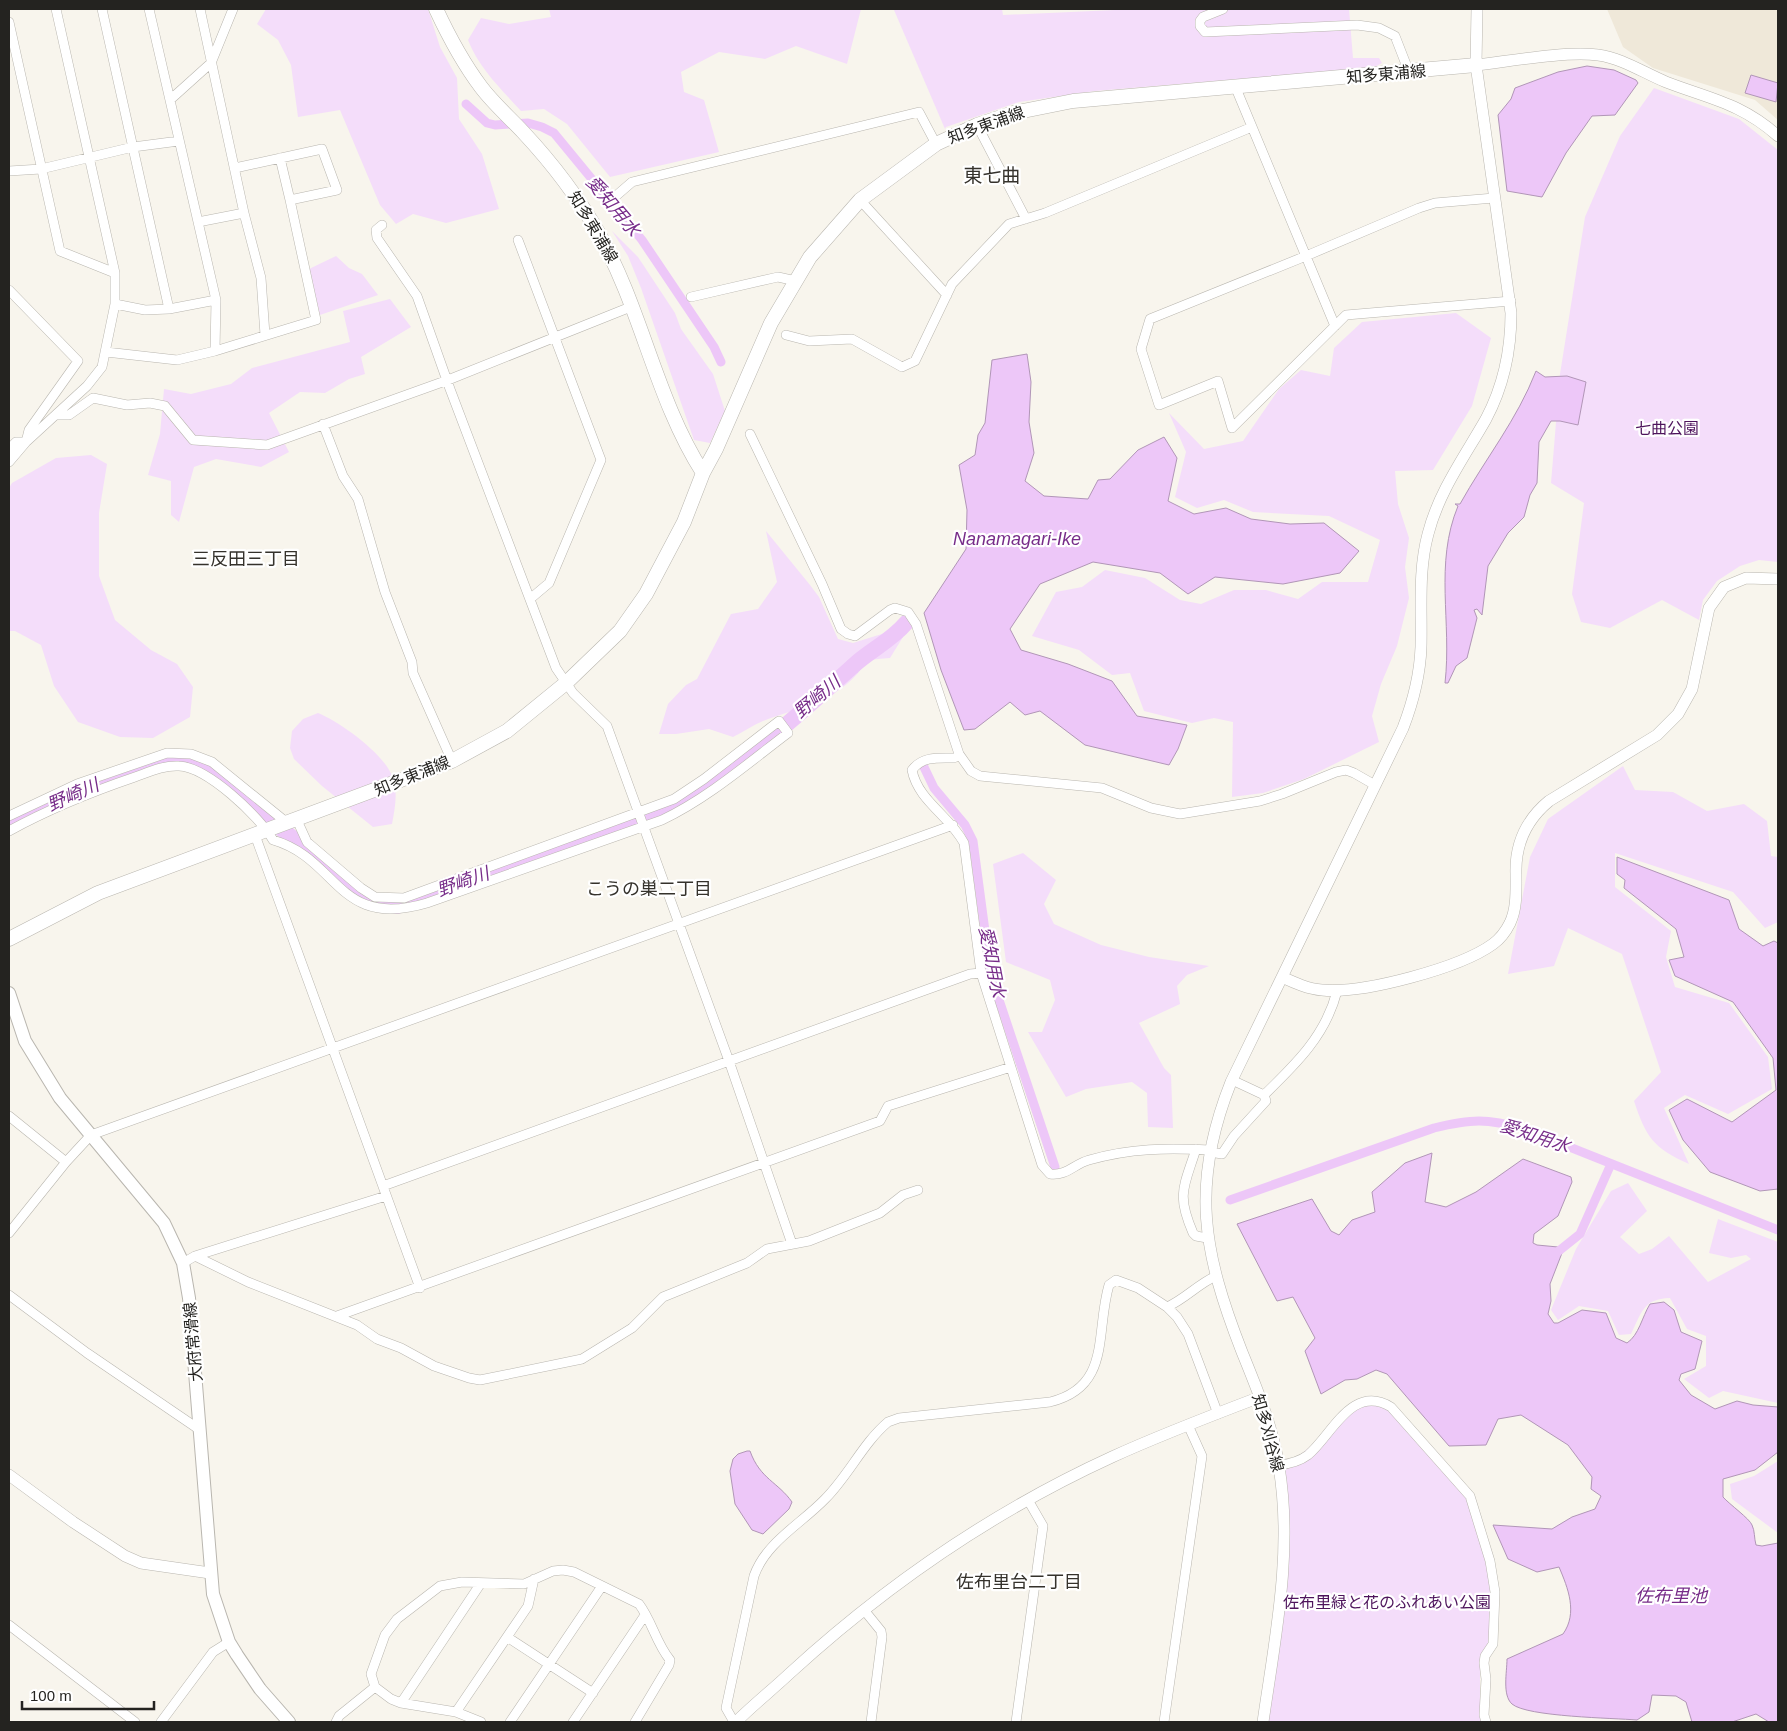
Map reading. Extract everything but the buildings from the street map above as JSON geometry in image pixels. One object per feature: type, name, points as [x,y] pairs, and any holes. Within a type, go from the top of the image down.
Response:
[{"type":"main road","name":"知多東浦線","points":[[436,9],[457,52],[483,90],[524,133],[577,198],[612,259],[633,306],[682,437],[703,473]]},
{"type":"main road","name":"知多東浦線","points":[[9,939],[98,893],[452,760],[507,731],[566,683],[620,631],[646,594],[684,522],[703,473],[716,449],[771,323],[810,257],[860,200],[936,144],[977,125],[1013,113],[1073,101],[1409,72],[1476,64]]},
{"type":"main road","name":"大府常滑線","points":[[9,993],[24,1041],[60,1098],[164,1223],[183,1263],[189,1298],[210,1573],[217,1609],[230,1642],[250,1676],[289,1722]]},
{"type":"street","points":[[9,462],[26,442],[98,375],[106,352],[115,304],[115,273],[56,9]]},
{"type":"street","points":[[102,9],[169,309]]},
{"type":"street","points":[[149,9],[216,300],[214,351]]},
{"type":"street","points":[[200,9],[244,213],[261,278],[265,336]]},
{"type":"street","points":[[171,99],[211,63],[233,9]]},
{"type":"street","points":[[1223,9],[1203,17],[1200,21],[1200,26],[1205,32],[1217,34],[1357,26],[1380,28],[1395,36],[1409,72]]},
{"type":"street","points":[[1477,9],[1476,64],[1575,55],[1598,55],[1613,59],[1666,82],[1725,101],[1759,120],[1778,136]]},
{"type":"street","points":[[9,22],[60,250],[115,273]]},
{"type":"street","name":"知多刈谷線","points":[[1263,1722],[1282,1577],[1284,1504],[1279,1465],[1270,1426],[1216,1276],[1207,1238],[1204,1198],[1213,1152],[1217,1116],[1232,1080],[1375,785],[1413,702],[1421,649],[1421,590],[1428,535],[1445,488],[1487,417],[1497,394],[1509,348],[1512,326],[1511,301],[1494,198],[1476,64]]},
{"type":"street","points":[[1235,86],[1336,326]]},
{"type":"street","points":[[617,195],[632,182],[919,112],[936,144]]},
{"type":"street","points":[[977,125],[1026,219]]},
{"type":"street","points":[[786,335],[809,341],[852,339],[902,367],[915,361],[947,295],[962,271],[1009,224],[1026,219],[1252,128]]},
{"type":"street","points":[[9,171],[42,169],[133,148],[179,141]]},
{"type":"street","points":[[235,168],[322,149],[337,190],[290,200]]},
{"type":"street","points":[[106,352],[177,360],[214,351],[316,320],[280,158]]},
{"type":"street","points":[[1494,198],[1435,203],[1419,208],[1150,319],[1141,349],[1159,406],[1218,381],[1232,428],[1346,316],[1511,301]]},
{"type":"street","points":[[860,200],[947,295]]},
{"type":"street","points":[[198,222],[244,213]]},
{"type":"street","points":[[382,225],[376,230],[376,238],[417,296],[556,668],[573,692],[607,726],[729,1061],[792,1244]]},
{"type":"street","points":[[518,240],[601,460],[549,583],[530,599]]},
{"type":"street","points":[[691,297],[778,277],[796,281]]},
{"type":"street","points":[[9,290],[78,360],[29,430],[26,442]]},
{"type":"street","points":[[115,304],[145,310],[169,309],[216,300]]},
{"type":"street","points":[[57,415],[69,415],[93,398],[127,404],[150,403],[165,406],[193,440],[267,444],[448,380],[633,306]]},
{"type":"street","points":[[323,424],[343,476],[358,499],[385,592],[412,662],[413,673],[452,760]]},
{"type":"street","points":[[750,434],[822,584],[841,629],[855,636],[895,608],[908,612],[916,624],[936,691],[953,730],[959,754],[971,771],[980,776],[1102,788],[1151,808],[1180,814],[1260,801],[1336,772],[1346,770],[1375,785]]},
{"type":"street","points":[[9,449],[16,442],[26,442]]},
{"type":"street","points":[[1282,977],[1312,989],[1337,991],[1412,977],[1458,961],[1498,940],[1513,915],[1519,842],[1534,815],[1549,801],[1657,735],[1678,714],[1692,689],[1709,608],[1724,587],[1746,578],[1778,579]]},
{"type":"street","points":[[9,831],[66,802],[159,769],[178,766],[202,772],[277,826],[307,842],[361,888],[375,897],[404,898],[660,805],[688,790],[779,722],[788,733],[695,803],[642,826],[413,907],[387,910],[372,907],[350,896],[289,845],[273,840],[277,826]]},
{"type":"street","points":[[9,816],[77,784],[167,753],[191,754],[212,762],[277,826],[334,1048],[420,1288]]},
{"type":"street","points":[[954,758],[930,759],[918,762],[912,770],[915,783],[953,825],[964,843],[980,972],[1042,1165],[1050,1174],[1058,1175],[1087,1160],[1133,1150],[1158,1147],[1196,1149],[1222,1154],[1234,1136],[1266,1101],[1264,1095],[1232,1080]]},
{"type":"street","points":[[9,1233],[66,1162],[91,1135],[953,825]]},
{"type":"street","points":[[383,1186],[980,972]]},
{"type":"street","points":[[1264,1095],[1302,1058],[1324,1026],[1337,991]]},
{"type":"street","points":[[336,1316],[420,1288],[880,1121],[888,1106],[1011,1067]]},
{"type":"street","points":[[9,1116],[66,1162]]},
{"type":"street","points":[[1196,1149],[1185,1184],[1182,1204],[1193,1232],[1196,1236],[1207,1238]]},
{"type":"street","points":[[195,1256],[248,1282],[357,1325],[377,1339],[401,1348],[434,1366],[468,1378],[480,1380],[582,1359],[632,1328],[663,1297],[747,1263],[767,1250],[809,1241],[880,1213],[903,1195],[918,1190]]},
{"type":"street","points":[[183,1263],[195,1256],[386,1196]]},
{"type":"street","points":[[1167,1307],[1180,1301],[1216,1276]]},
{"type":"street","points":[[1218,1414],[1188,1334],[1178,1317],[1167,1307],[1125,1282],[1116,1280],[1109,1285],[1102,1336],[1094,1369],[1080,1389],[1063,1399],[899,1418],[888,1422],[881,1428],[825,1499],[771,1547],[759,1563],[754,1576],[726,1708],[735,1722],[829,1637],[904,1579],[1028,1500],[1111,1458],[1188,1425],[1218,1414],[1260,1398]]},
{"type":"street","points":[[9,1295],[87,1353],[200,1430]]},
{"type":"street","points":[[1279,1465],[1289,1464],[1307,1456],[1348,1410],[1364,1402],[1379,1401],[1391,1407],[1470,1496],[1490,1561],[1495,1592],[1493,1644],[1485,1656],[1484,1664],[1486,1679],[1484,1716],[1486,1722]]},
{"type":"street","points":[[1164,1722],[1202,1456],[1188,1425]]},
{"type":"street","points":[[9,1475],[73,1522],[124,1556],[141,1564],[210,1573]]},
{"type":"street","points":[[1016,1722],[1043,1526],[1028,1500]]},
{"type":"street","points":[[481,1722],[456,1712],[401,1704],[375,1687],[371,1674],[376,1656],[385,1636],[397,1619],[440,1586],[462,1582],[524,1584],[546,1574],[563,1570],[574,1572],[639,1604],[663,1652],[670,1660],[670,1664],[635,1722]]},
{"type":"street","points":[[456,1712],[528,1606],[534,1580]]},
{"type":"street","points":[[401,1704],[481,1584]]},
{"type":"street","points":[[510,1722],[602,1586]]},
{"type":"street","points":[[864,1610],[881,1631],[882,1637],[871,1722]]},
{"type":"street","points":[[573,1722],[645,1615]]},
{"type":"street","points":[[9,1625],[135,1722]]},
{"type":"street","points":[[507,1637],[550,1663],[593,1694]]},
{"type":"street","points":[[161,1722],[213,1652],[230,1642]]},
{"type":"street","points":[[336,1722],[339,1716],[375,1687]]},
{"type":"shaded area","points":[[1607,9],[1778,9],[1778,120],[1755,100],[1653,68],[1623,47]]},
{"type":"green space","points":[[266,9],[428,9],[440,47],[457,78],[459,119],[482,154],[499,209],[446,223],[413,214],[396,224],[380,205],[340,110],[298,117],[291,65],[278,40],[257,24]]},
{"type":"green space","points":[[549,9],[861,9],[847,64],[796,46],[765,59],[719,52],[681,72],[684,92],[704,100],[719,152],[610,177],[567,124],[544,109],[521,111],[484,69],[468,40],[481,18],[509,24],[551,17]]},
{"type":"green space","points":[[891,9],[1002,9],[1003,15],[1115,10],[1349,9],[1353,58],[1379,58],[1382,63],[1373,68],[1095,91],[1019,102],[946,127],[945,129],[894,10]]},
{"type":"green space","name":"七曲公園","points":[[1654,88],[1739,119],[1778,150],[1778,562],[1759,560],[1740,566],[1717,581],[1703,600],[1699,620],[1662,600],[1610,628],[1581,622],[1572,594],[1584,503],[1551,483],[1560,374],[1585,217],[1620,136]]},
{"type":"green space","points":[[612,231],[638,257],[675,313],[681,329],[713,374],[725,411],[710,443],[694,440],[641,288],[628,256]]},
{"type":"green space","points":[[336,256],[349,268],[362,274],[378,295],[320,315],[309,269]]},
{"type":"green space","points":[[390,299],[411,327],[361,357],[365,374],[349,379],[325,393],[300,392],[269,413],[289,452],[261,467],[216,459],[194,467],[179,522],[171,515],[171,481],[148,475],[160,434],[164,389],[191,394],[231,384],[252,368],[350,342],[343,311]]},
{"type":"green space","points":[[1456,313],[1491,338],[1472,406],[1433,470],[1395,471],[1398,504],[1409,538],[1405,567],[1409,598],[1397,646],[1381,684],[1372,716],[1379,742],[1304,779],[1263,793],[1232,797],[1233,722],[1214,718],[1192,723],[1144,711],[1130,673],[1112,675],[1079,650],[1032,636],[1056,592],[1082,587],[1105,570],[1145,578],[1180,600],[1201,604],[1234,590],[1266,590],[1298,599],[1322,582],[1368,582],[1380,540],[1329,516],[1253,512],[1224,500],[1197,508],[1175,497],[1186,452],[1169,413],[1204,449],[1243,441],[1279,389],[1301,370],[1330,376],[1334,348],[1362,322]]},
{"type":"green space","points":[[91,455],[107,464],[99,513],[99,576],[115,620],[151,650],[177,664],[193,687],[190,717],[153,738],[120,737],[78,722],[54,686],[41,645],[15,631],[9,631],[9,488],[12,483],[56,458]]},
{"type":"green space","points":[[766,531],[819,597],[838,639],[853,643],[885,633],[903,637],[890,658],[867,660],[847,684],[835,692],[821,700],[759,723],[733,737],[709,729],[676,734],[659,734],[668,704],[686,685],[697,679],[731,614],[758,609],[777,582]]},
{"type":"green space","points":[[318,713],[361,740],[372,749],[388,769],[393,778],[396,795],[392,824],[373,827],[322,786],[294,759],[290,748],[292,731],[303,719]]},
{"type":"green space","points":[[1623,766],[1635,790],[1673,792],[1707,811],[1744,804],[1767,821],[1771,856],[1778,857],[1778,922],[1765,928],[1733,892],[1615,853],[1615,887],[1671,931],[1666,957],[1675,987],[1729,1003],[1768,1057],[1772,1089],[1728,1114],[1685,1095],[1664,1108],[1689,1164],[1659,1147],[1652,1140],[1647,1133],[1634,1101],[1661,1072],[1622,954],[1568,928],[1554,966],[1508,974],[1530,857],[1548,819]]},
{"type":"green space","points":[[1023,853],[1056,880],[1044,904],[1054,924],[1101,945],[1149,957],[1209,966],[1187,975],[1177,986],[1180,1004],[1139,1023],[1164,1068],[1171,1075],[1173,1128],[1148,1127],[1147,1093],[1132,1082],[1086,1089],[1066,1097],[1028,1032],[1042,1032],[1055,1000],[1050,980],[1006,962],[993,864]]},
{"type":"green space","points":[[1628,1183],[1647,1211],[1620,1237],[1639,1254],[1652,1249],[1669,1236],[1708,1282],[1751,1259],[1746,1255],[1731,1258],[1709,1253],[1718,1219],[1778,1242],[1778,1403],[1723,1391],[1709,1398],[1684,1379],[1706,1366],[1706,1336],[1687,1329],[1670,1298],[1654,1301],[1644,1308],[1631,1334],[1619,1335],[1608,1311],[1579,1306],[1558,1320],[1551,1310],[1576,1249],[1611,1191]]},
{"type":"green space","name":"佐布里緑と花のふれあい公園","points":[[1364,1402],[1386,1404],[1470,1496],[1490,1561],[1493,1644],[1480,1658],[1480,1711],[1483,1722],[1263,1722],[1282,1577],[1279,1465],[1289,1464]]},
{"type":"green space","points":[[1778,1461],[1778,1533],[1732,1499],[1730,1484],[1754,1476]]},
{"type":"water","points":[[1587,66],[1614,70],[1636,80],[1638,83],[1615,115],[1592,116],[1566,153],[1542,197],[1507,191],[1498,115],[1511,99],[1515,88],[1558,72]]},
{"type":"water","points":[[1751,75],[1778,83],[1776,102],[1745,93]]},
{"type":"water","name":"Nanamagari-Ike","points":[[1027,354],[1031,382],[1029,422],[1034,453],[1025,481],[1044,496],[1088,499],[1098,480],[1110,479],[1138,450],[1164,437],[1177,458],[1168,501],[1194,514],[1226,508],[1251,519],[1290,524],[1324,523],[1359,551],[1340,573],[1283,584],[1215,577],[1188,594],[1160,573],[1093,562],[1040,584],[1010,629],[1021,650],[1068,664],[1112,681],[1137,716],[1187,725],[1178,749],[1169,765],[1085,745],[1040,711],[1025,715],[1010,702],[975,729],[964,730],[941,670],[924,613],[966,549],[967,510],[959,465],[975,455],[978,435],[985,423],[992,360]]},
{"type":"water","points":[[1536,371],[1545,377],[1567,376],[1586,382],[1578,425],[1551,421],[1539,442],[1537,483],[1530,495],[1524,517],[1508,533],[1488,566],[1482,615],[1477,609],[1474,610],[1477,618],[1467,658],[1456,666],[1448,683],[1445,683],[1447,638],[1445,571],[1451,528],[1458,506],[1455,504],[1460,504],[1510,423]]},
{"type":"water","points":[[1617,857],[1729,900],[1739,929],[1763,946],[1774,941],[1778,943],[1778,1189],[1760,1191],[1710,1172],[1683,1140],[1669,1110],[1687,1099],[1732,1122],[1776,1090],[1773,1058],[1733,1002],[1675,976],[1669,960],[1684,957],[1676,929],[1624,888],[1625,880],[1617,874]]},
{"type":"water","name":"佐布里池","points":[[1432,1153],[1425,1202],[1446,1207],[1476,1192],[1523,1159],[1571,1177],[1572,1182],[1558,1216],[1534,1234],[1533,1243],[1558,1247],[1562,1253],[1550,1284],[1551,1301],[1548,1314],[1554,1323],[1558,1323],[1582,1310],[1606,1313],[1616,1338],[1627,1343],[1635,1335],[1650,1304],[1664,1302],[1674,1310],[1681,1332],[1702,1341],[1695,1369],[1681,1374],[1679,1380],[1691,1395],[1715,1409],[1737,1401],[1753,1405],[1778,1407],[1778,1452],[1755,1470],[1723,1479],[1723,1497],[1750,1522],[1754,1530],[1756,1545],[1762,1546],[1778,1543],[1778,1722],[1769,1722],[1756,1714],[1732,1722],[1692,1722],[1686,1702],[1676,1696],[1652,1695],[1649,1712],[1637,1720],[1535,1712],[1512,1704],[1506,1689],[1507,1659],[1563,1634],[1568,1626],[1571,1609],[1566,1583],[1559,1567],[1537,1572],[1508,1559],[1493,1525],[1552,1529],[1572,1517],[1595,1509],[1601,1496],[1591,1489],[1592,1477],[1568,1445],[1521,1415],[1498,1419],[1486,1445],[1449,1446],[1387,1374],[1376,1370],[1357,1379],[1345,1380],[1321,1394],[1305,1351],[1315,1338],[1293,1297],[1277,1301],[1237,1224],[1312,1199],[1331,1231],[1339,1235],[1352,1220],[1375,1212],[1372,1192],[1405,1163]]},
{"type":"water","points":[[750,1451],[764,1474],[792,1502],[789,1509],[763,1534],[752,1530],[735,1504],[730,1471],[733,1459],[738,1454]]},
{"type":"waterway","name":"愛知用水","points":[[466,104],[487,123],[495,125],[528,123],[554,133],[642,240],[714,347],[721,362]]},
{"type":"waterway","name":"野崎川","points":[[9,824],[42,806],[78,790],[159,761],[190,762],[215,772],[358,894],[377,903],[397,906],[662,812],[738,764],[906,623]]},
{"type":"waterway","name":"愛知用水","points":[[923,765],[934,788],[965,825],[973,841],[991,976],[1055,1167]]},
{"type":"waterway","name":"愛知用水","points":[[1230,1200],[1434,1128],[1469,1121],[1489,1121],[1524,1129],[1778,1230]]},
{"type":"waterway","points":[[1550,1258],[1580,1234],[1611,1164]]},
{"type":"district","name":"東七曲","points":[[992,175]]},
{"type":"district","name":"三反田三丁目","points":[[246,559]]},
{"type":"district","name":"こうの巣二丁目","points":[[649,889]]},
{"type":"district","name":"佐布里台二丁目","points":[[1019,1582]]}]
